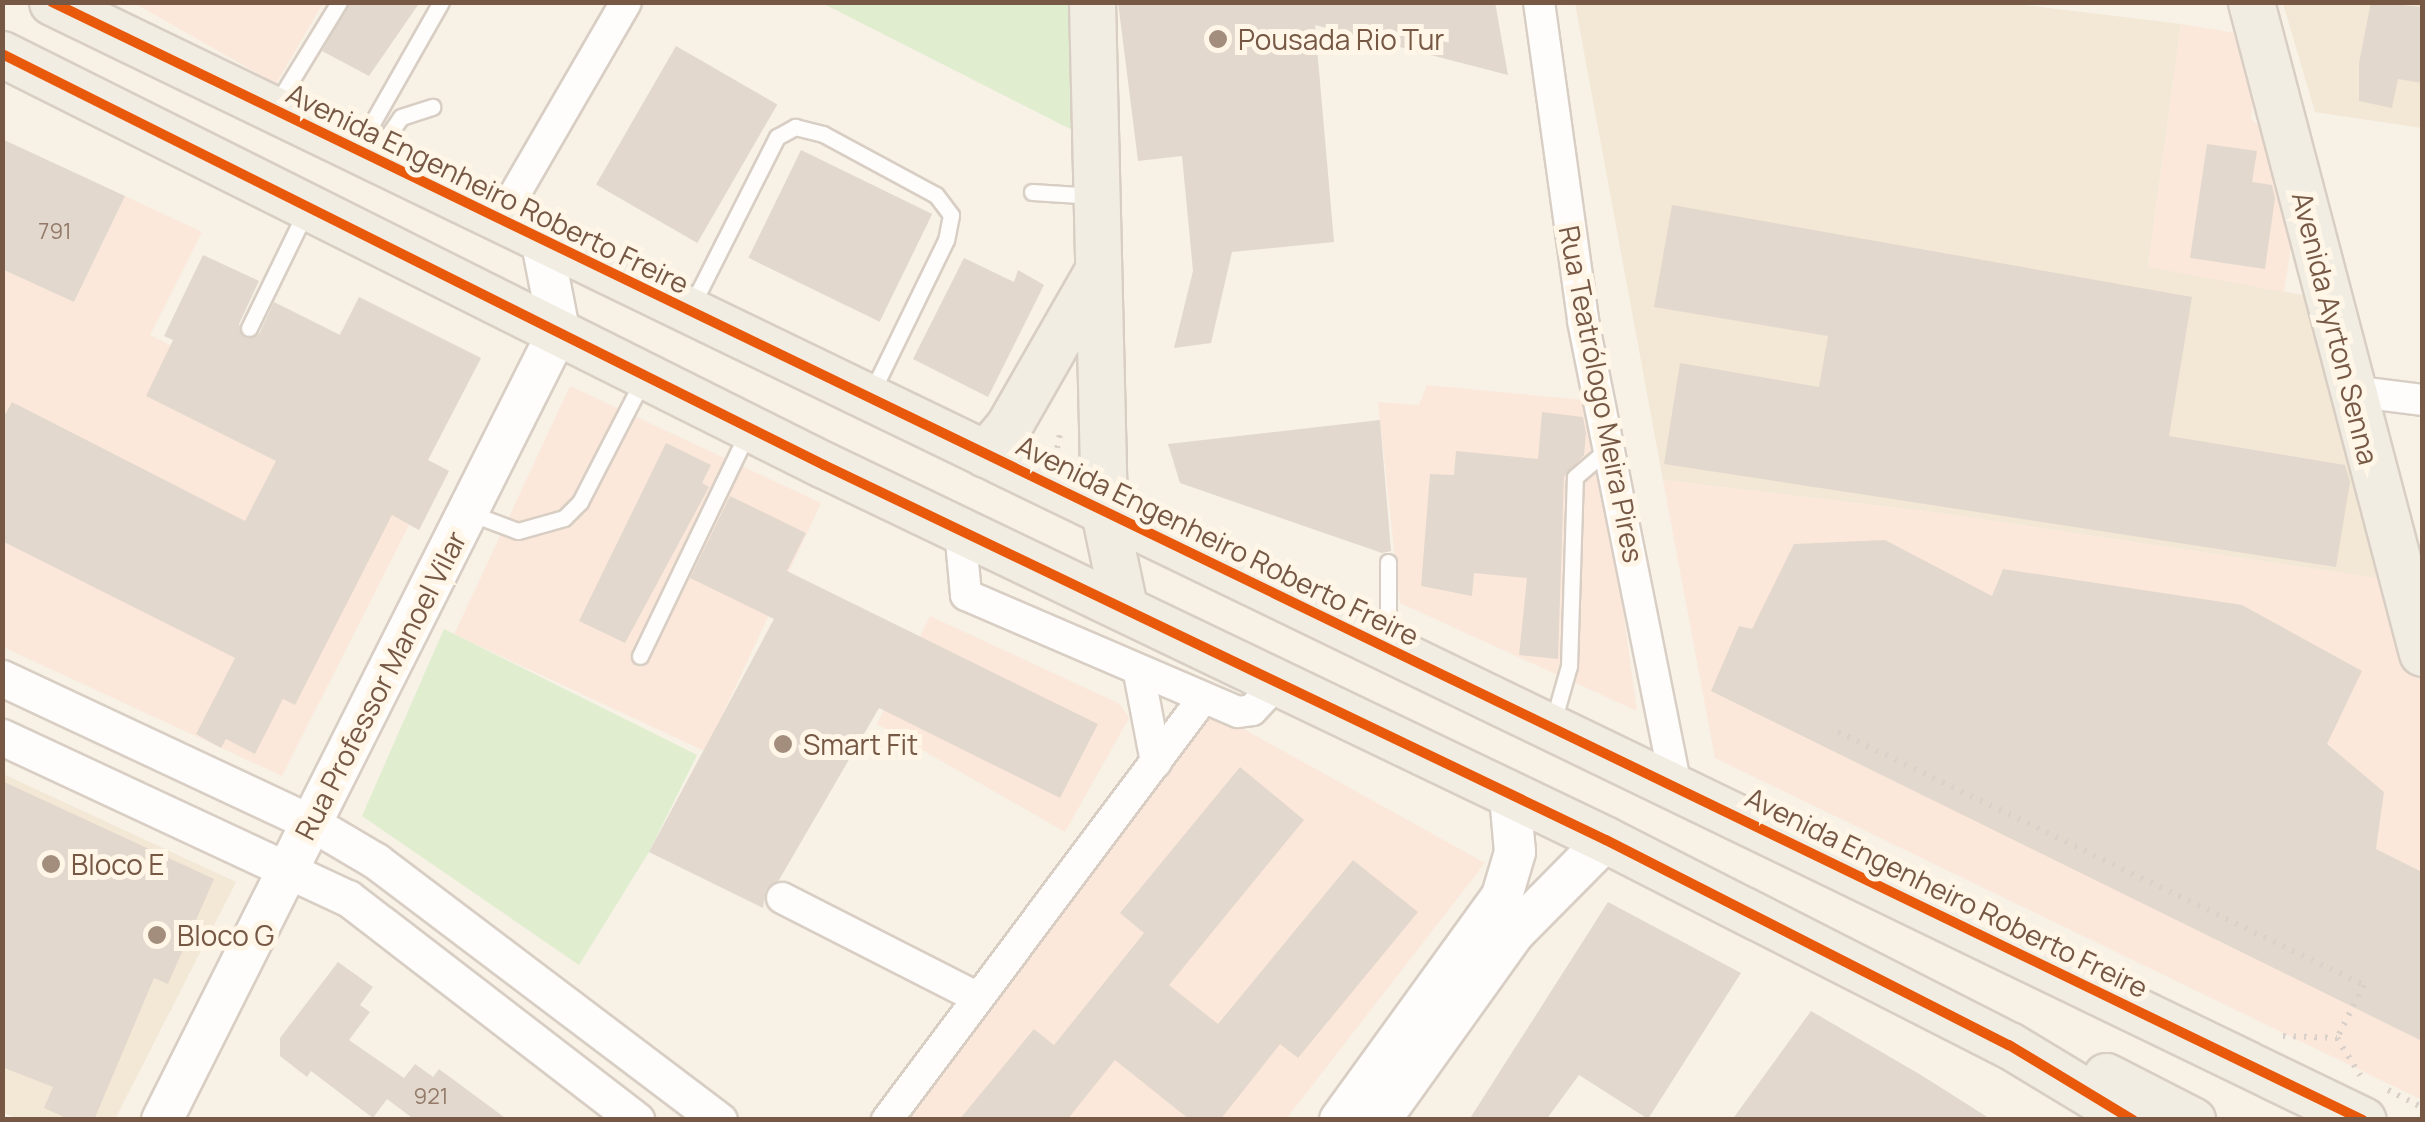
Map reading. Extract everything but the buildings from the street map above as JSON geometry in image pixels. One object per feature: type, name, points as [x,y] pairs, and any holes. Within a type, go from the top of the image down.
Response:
[{"type":"main road","name":"Avenida Engenheiro Roberto Freire","points":[[52,2],[274,108],[498,223],[690,311],[1676,785],[2363,1120]]},
{"type":"main road","points":[[1092,2],[1099,196],[1094,276],[1104,512],[1124,607]]},
{"type":"main road","name":"Avenida Ayrton Senna","points":[[2252,2],[2351,390],[2420,633]]},
{"type":"main road","points":[[2,54],[960,530],[1606,840],[2008,1045],[2133,1120]]},
{"type":"main road","points":[[542,243],[559,330]]},
{"type":"main road","points":[[985,454],[1015,415],[1094,276]]},
{"type":"main road","name":"Rua Professor Manoel Vilar","points":[[162,1120],[559,330]]},
{"type":"main road","points":[[1340,1120],[1502,896],[1515,852],[1510,796]]},
{"type":"main road","points":[[1380,1120],[1514,933],[1606,840]]},
{"type":"main road","points":[[2008,1045],[2101,1074],[2192,1120]]},
{"type":"street","points":[[498,223],[626,2]]},
{"type":"street","name":"Rua Teatrólogo Meira Pires","points":[[1538,2],[1583,321],[1676,785]]},
{"type":"street","points":[[2351,390],[2422,400]]},
{"type":"street","points":[[960,530],[966,595],[1201,701],[1252,710],[1276,684]]},
{"type":"street","points":[[1139,673],[1156,762]]},
{"type":"street","points":[[2,678],[310,822],[445,910],[720,1120]]},
{"type":"street","points":[[887,1120],[1201,701]]},
{"type":"street","points":[[86,774],[107,727]]},
{"type":"street","points":[[2,736],[290,867],[418,946],[636,1120]]},
{"type":"street","points":[[782,898],[978,998]]},
{"type":"street","points":[[418,946],[445,910]]},
{"type":"lane","points":[[274,108],[339,2]]},
{"type":"lane","points":[[364,155],[441,2]]},
{"type":"lane","points":[[364,155],[401,118],[432,107]]},
{"type":"lane","points":[[690,311],[776,137],[795,127],[823,134],[936,195],[950,215],[946,240],[869,397]]},
{"type":"lane","points":[[1032,192],[1099,196]]},
{"type":"lane","points":[[249,328],[309,206]]},
{"type":"lane","points":[[467,512],[518,531],[564,518],[580,502],[646,374]]},
{"type":"lane","points":[[640,656],[751,426]]},
{"type":"lane","points":[[1551,725],[1570,666],[1575,477],[1610,447]]},
{"type":"lane","points":[[1388,562],[1388,647]]},
{"type":"path","points":[[1015,415],[1102,452]]},
{"type":"path","points":[[1838,732],[2364,985],[2337,1038]]},
{"type":"shaded area","points":[[1998,2],[2181,24],[2148,266],[2324,299],[2396,581],[1933,512],[1663,480],[1575,3]]},
{"type":"shaded area","points":[[134,3],[323,3],[276,84]]},
{"type":"shaded area","points":[[2283,3],[2422,3],[2422,128],[2315,112]]},
{"type":"shaded area","points":[[2181,24],[2248,35],[2258,59],[2251,119],[2277,142],[2298,201],[2284,292],[2148,267]]},
{"type":"shaded area","points":[[125,196],[202,232],[150,335],[299,410],[359,297],[481,358],[428,460],[449,471],[419,530],[409,525],[282,776],[3,647],[3,269],[74,302]]},
{"type":"shaded area","points":[[1427,385],[1594,401],[1637,711],[1400,603],[1378,402],[1419,405]]},
{"type":"shaded area","points":[[570,386],[821,503],[705,751],[454,634]]},
{"type":"shaded area","points":[[1663,480],[1933,512],[2396,581],[2422,682],[2422,1100],[1715,758]]},
{"type":"shaded area","points":[[930,616],[1120,704],[1129,718],[1065,832],[877,724]]},
{"type":"shaded area","points":[[1213,712],[1485,863],[1286,1119],[907,1120]]},
{"type":"shaded area","points":[[3,774],[236,882],[115,1119],[18,1119],[3,1112]]},
{"type":"green space","points":[[822,3],[1070,3],[1086,137]]},
{"type":"green space","points":[[444,629],[697,755],[649,852],[579,965],[362,816]]},
{"type":"cycle path","points":[[52,2],[2363,1120]]},
{"type":"cycle path","points":[[2,54],[824,465],[1606,840],[2009,1045],[2133,1120]]},
{"type":"place","name":"Pousada Rio Tur","points":[[1218,39]]},
{"type":"place","name":"Smart Fit","points":[[783,744]]},
{"type":"place","name":"Bloco E","points":[[51,864]]},
{"type":"place","name":"Bloco G","points":[[157,935]]}]
